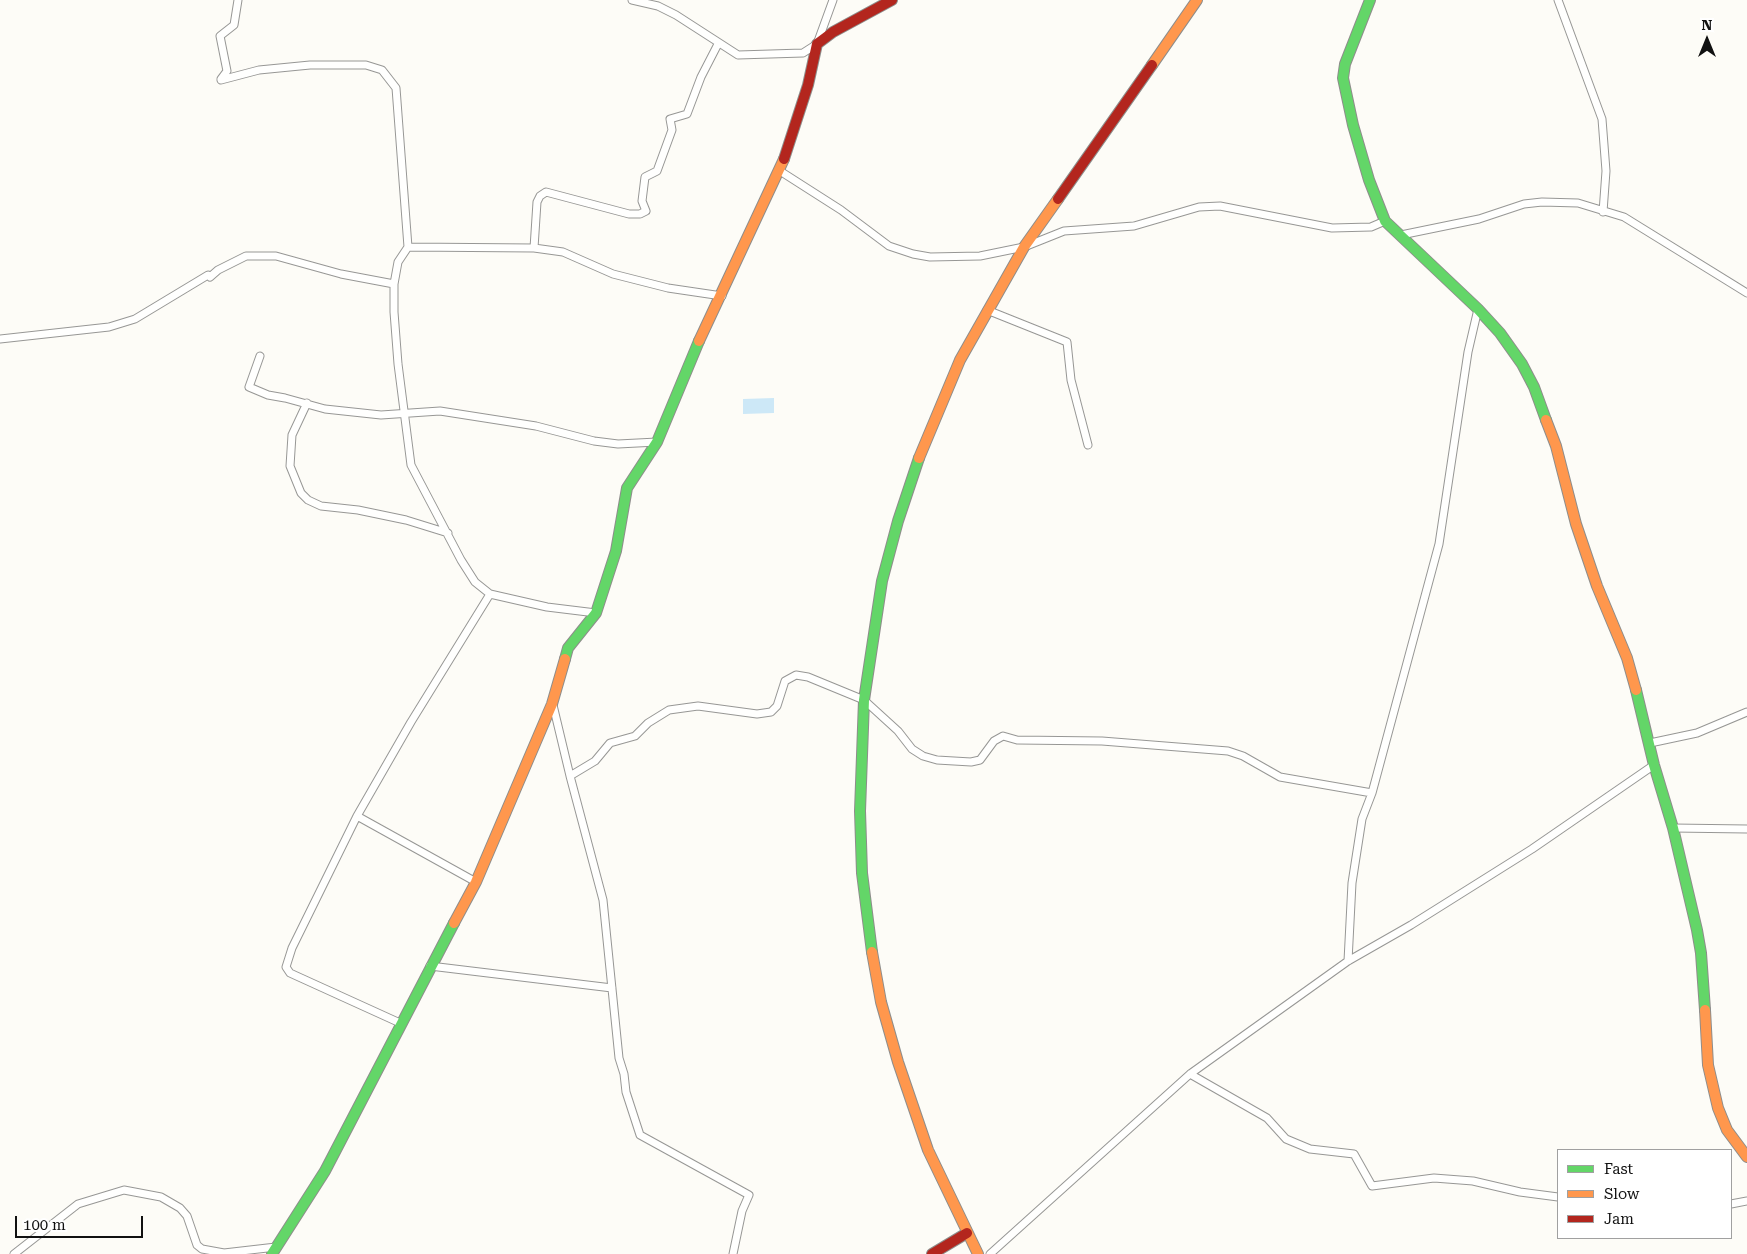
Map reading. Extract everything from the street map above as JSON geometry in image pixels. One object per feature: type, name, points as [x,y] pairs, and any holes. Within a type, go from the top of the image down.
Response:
[{"type":"main road","points":[[274,1250],[325,1171],[400,1023],[476,882],[552,704],[568,648],[596,613],[616,552],[627,488],[657,442],[692,356],[780,170],[808,85],[817,44],[833,32],[892,0]]},
{"type":"main road","points":[[975,1253],[928,1150],[898,1062],[881,1002],[871,947],[862,873],[860,811],[864,700],[882,581],[915,467],[938,410],[986,310],[1024,247],[1197,0]]},
{"type":"main road","points":[[1370,0],[1345,64],[1344,78],[1353,125],[1369,180],[1384,221],[1478,309],[1506,341],[1522,364],[1534,387],[1556,446],[1576,524],[1596,586],[1627,658],[1650,743],[1654,766],[1673,828],[1701,953],[1708,1065],[1718,1108],[1727,1130],[1747,1157]]},
{"type":"main road","points":[[932,1254],[967,1233]]},
{"type":"street","points":[[238,0],[234,25],[220,36],[227,71],[221,80],[259,70],[346,64],[366,65],[382,70],[396,88],[408,248],[398,262],[394,284],[398,364],[406,413],[411,464],[475,582],[490,594],[547,607],[596,613]]},
{"type":"street","points":[[632,0],[658,6],[676,15],[718,44],[738,55],[804,53],[817,44],[833,0]]},
{"type":"street","points":[[1558,0],[1602,119],[1606,170],[1602,212]]},
{"type":"street","points":[[534,248],[537,202],[540,196],[546,192],[629,214],[640,214],[646,211],[642,201],[645,177],[656,171],[672,130],[670,119],[688,114],[701,77],[718,44]]},
{"type":"street","points":[[780,170],[898,250],[930,257],[980,256],[1024,247],[1064,231],[1134,226],[1199,207],[1220,206],[1332,228],[1371,227],[1384,221]]},
{"type":"street","points":[[1401,235],[1480,219],[1524,204],[1542,202],[1578,203],[1602,212],[1624,217],[1747,293]]},
{"type":"street","points":[[408,248],[534,248],[563,252],[622,276],[668,288],[722,296]]},
{"type":"street","points":[[0,340],[109,327],[126,321],[246,256],[276,256],[341,274],[394,284]]},
{"type":"street","points":[[1348,961],[1352,883],[1362,819],[1372,793],[1439,544],[1468,352],[1478,309]]},
{"type":"street","points":[[986,310],[1067,342],[1070,380],[1088,444]]},
{"type":"street","points":[[260,356],[249,387],[268,395],[307,404],[356,413],[381,415],[440,411],[490,418],[618,444],[657,442]]},
{"type":"street","points":[[307,404],[292,435],[290,466],[298,479],[301,493],[308,500],[321,506],[358,510],[406,520],[448,533]]},
{"type":"street","points":[[400,1023],[290,973],[286,967],[292,948],[357,816],[490,594]]},
{"type":"street","points":[[570,776],[595,761],[610,744],[635,736],[648,723],[670,710],[698,706],[765,714],[776,706],[785,681],[796,674],[864,700],[898,731],[912,749],[923,756],[937,760],[971,762],[980,760],[994,741],[1003,736],[1017,740],[1102,740],[1228,751],[1242,756],[1280,777],[1372,793]]},
{"type":"street","points":[[552,704],[604,900],[619,1058],[624,1074],[626,1092],[640,1136],[749,1195],[742,1211],[733,1254]]},
{"type":"street","points":[[1650,743],[1697,733],[1747,712]]},
{"type":"street","points":[[990,1254],[1190,1074],[1348,961],[1412,925],[1532,849],[1654,766]]},
{"type":"street","points":[[357,816],[476,882]]},
{"type":"street","points":[[1673,828],[1747,829]]},
{"type":"street","points":[[430,966],[612,988]]},
{"type":"street","points":[[1190,1074],[1267,1118],[1286,1139],[1310,1149],[1354,1154],[1372,1186],[1434,1178],[1473,1181],[1520,1192],[1557,1197]]},
{"type":"street","points":[[14,1254],[78,1204],[124,1190],[161,1197],[180,1208],[187,1216],[197,1245],[202,1249],[224,1253],[274,1250]]},
{"type":"street","points":[[1732,1204],[1747,1201]]},
{"type":"water","points":[[774,398],[774,413],[743,414],[743,399]]},
{"type":"traffic: fast","points":[[1370,0],[1345,64],[1343,78],[1353,125],[1369,180],[1385,221],[1478,309],[1500,333],[1522,364],[1534,387],[1546,420]]},
{"type":"traffic: fast","points":[[565,659],[568,648],[596,613],[616,551],[627,488],[657,442],[699,341]]},
{"type":"traffic: fast","points":[[872,952],[862,873],[860,811],[864,700],[882,581],[898,521],[919,458]]},
{"type":"traffic: fast","points":[[1636,690],[1654,765],[1673,828],[1697,930],[1701,953],[1705,1010]]},
{"type":"traffic: fast","points":[[272,1254],[325,1171],[454,923]]},
{"type":"traffic: slow","points":[[1152,65],[1197,0]]},
{"type":"traffic: slow","points":[[699,341],[784,159]]},
{"type":"traffic: slow","points":[[919,458],[960,360],[1024,247],[1058,199]]},
{"type":"traffic: slow","points":[[1546,420],[1556,446],[1576,524],[1597,586],[1627,658],[1636,690]]},
{"type":"traffic: slow","points":[[454,923],[476,882],[552,704],[565,659]]},
{"type":"traffic: slow","points":[[872,952],[881,1002],[898,1062],[928,1150],[978,1254]]},
{"type":"traffic: slow","points":[[1705,1010],[1708,1065],[1718,1108],[1727,1130],[1747,1157]]},
{"type":"traffic: jam","points":[[784,159],[808,85],[817,44],[833,32],[892,0]]},
{"type":"traffic: jam","points":[[1058,199],[1152,65]]},
{"type":"traffic: jam","points":[[932,1254],[967,1233]]}]
